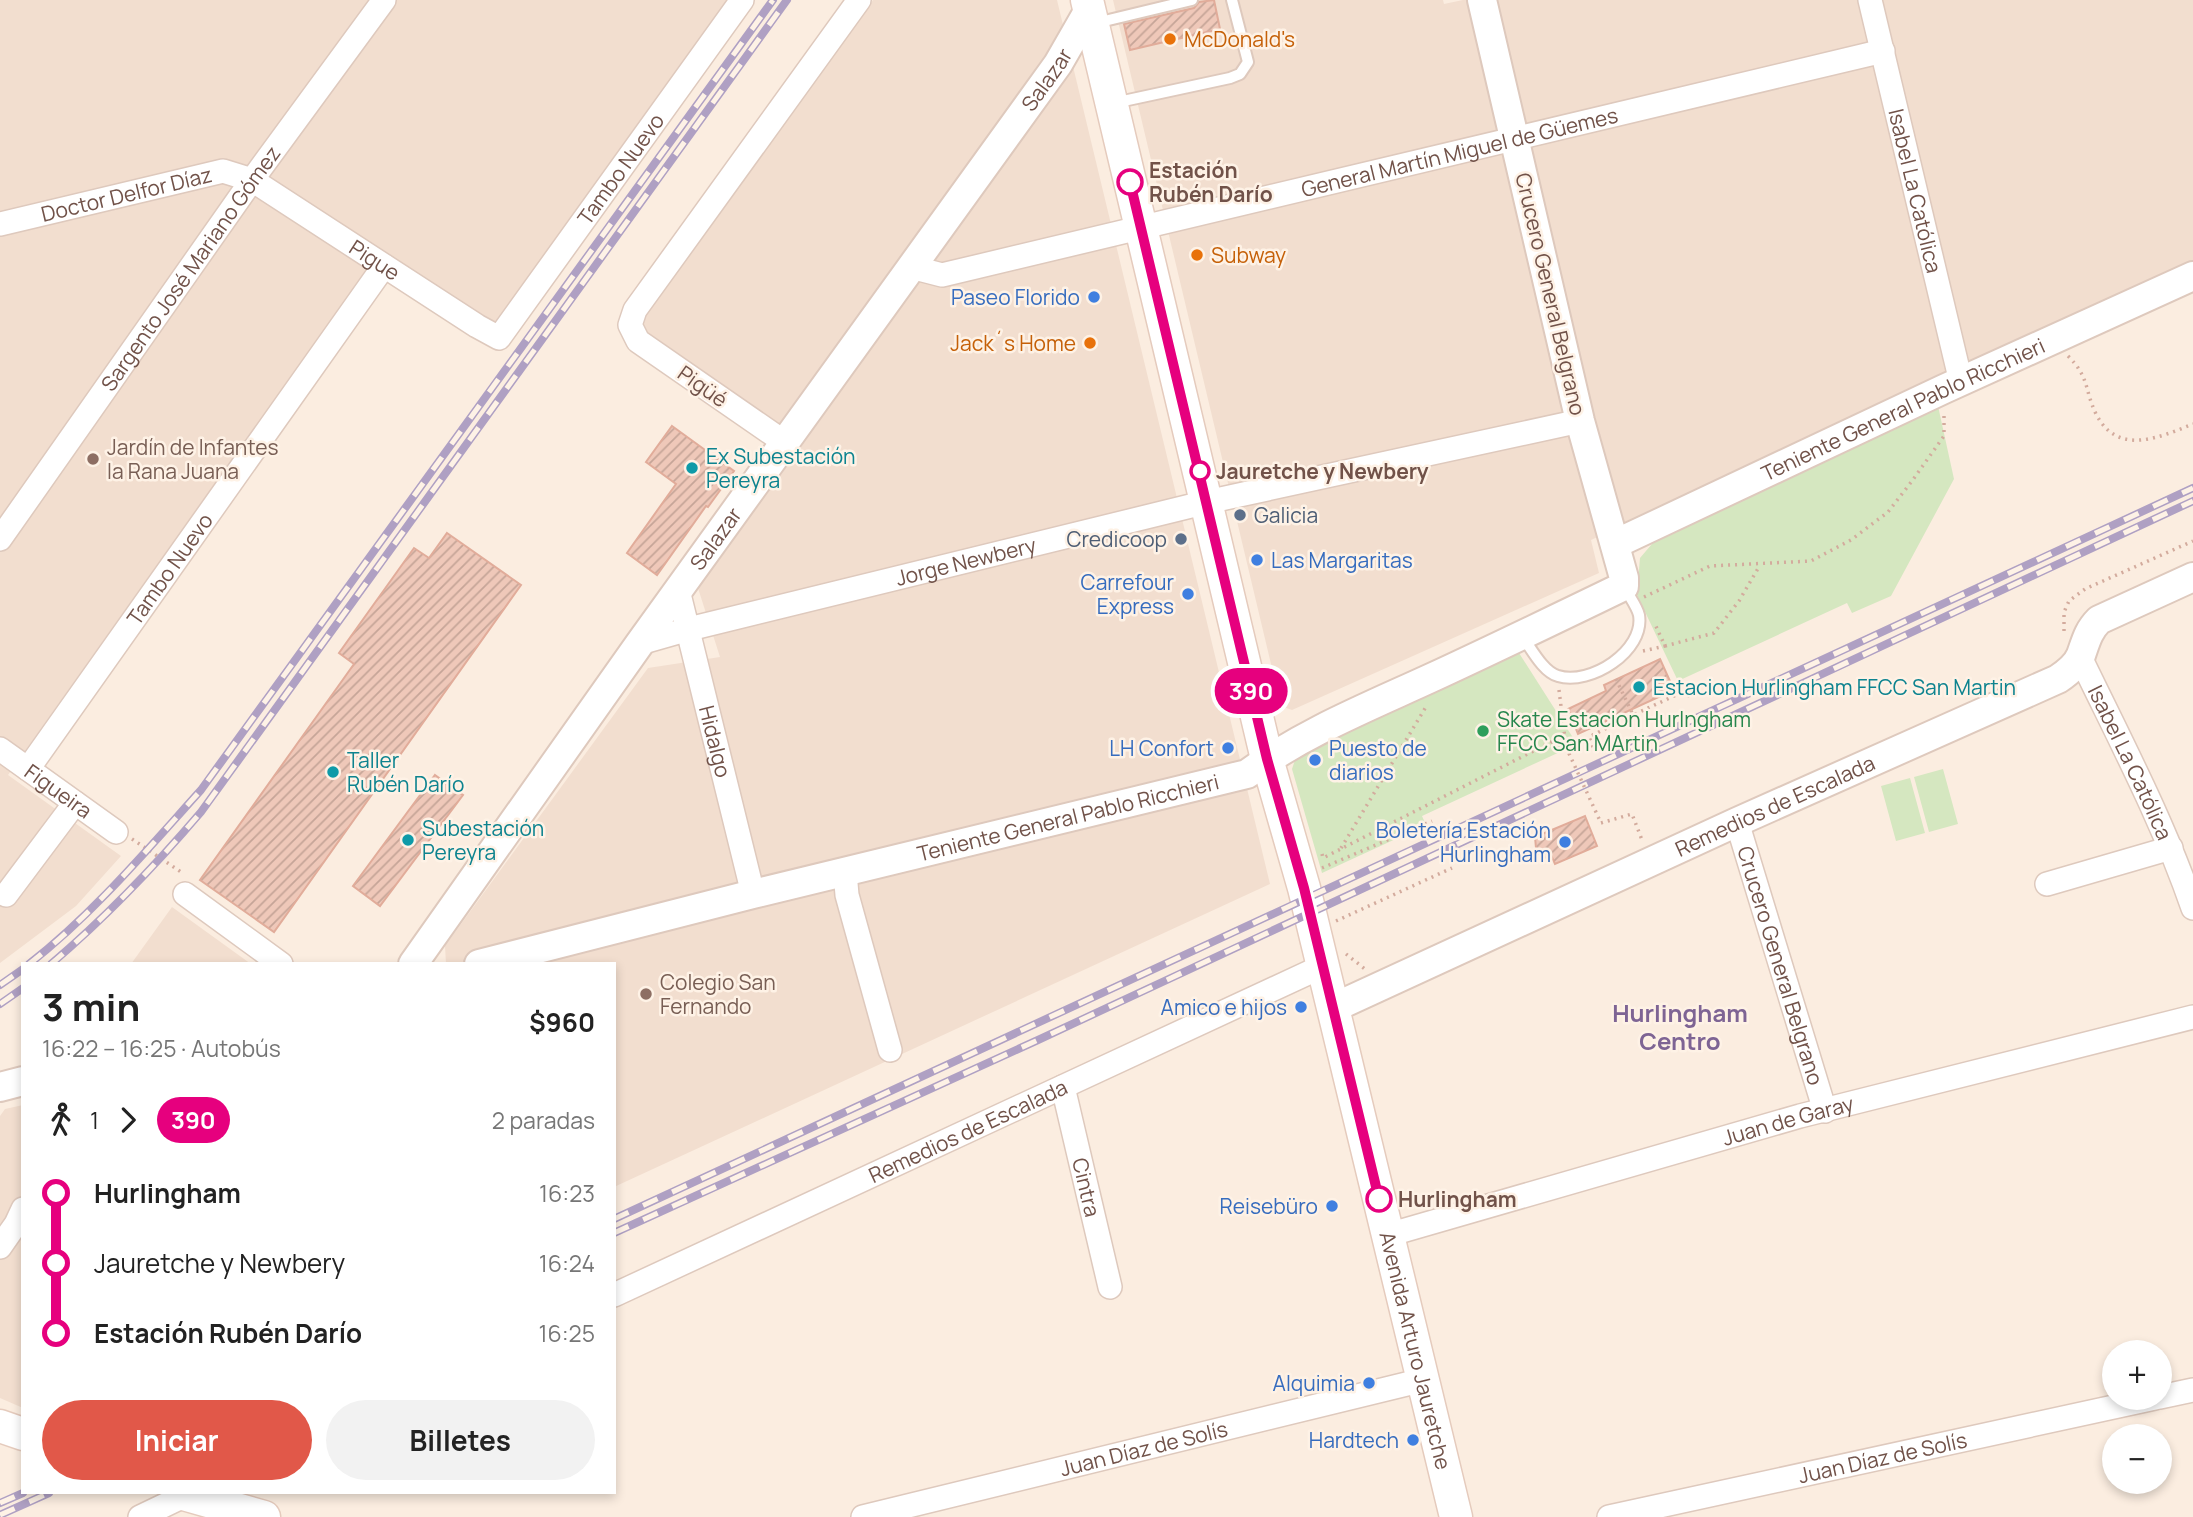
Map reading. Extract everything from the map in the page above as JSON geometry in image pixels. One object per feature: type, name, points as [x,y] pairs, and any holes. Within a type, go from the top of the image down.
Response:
[{"type":"main road","name":"Avenida Arturo Jauretche","points":[[1089,11],[1267,759],[1301,877],[1456,1517]]},
{"type":"main road","points":[[0,1426],[21,1433]]},
{"type":"main road","points":[[188,1494],[264,1517]]},
{"type":"street","name":"Sargento José Mariano Gómez","points":[[4,528],[384,0]]},
{"type":"street","name":"Tambo Nuevo","points":[[499,338],[742,0]]},
{"type":"street","name":"Pigüé","points":[[784,442],[638,341],[630,325],[635,310],[859,0]]},
{"type":"street","name":"Crucero General Belgrano","points":[[1482,0],[1580,421],[1625,578],[1633,592]]},
{"type":"street","name":"Isabel La Católica","points":[[1870,0],[1953,385]]},
{"type":"street","name":"Salazar","points":[[413,962],[784,442],[1058,64],[1089,11]]},
{"type":"street","name":"General Martín Miguel de Güemes","points":[[911,267],[942,275],[1883,51]]},
{"type":"street","name":"Doctor Delfor Díaz","points":[[0,224],[223,171],[252,180]]},
{"type":"street","name":"Pigue","points":[[252,180],[499,338]]},
{"type":"street","name":"Tambo Nuevo","points":[[28,769],[384,265]]},
{"type":"street","name":"Teniente General Pablo Ricchieri","points":[[1615,544],[2193,276]]},
{"type":"street","name":"Jorge Newbery","points":[[640,643],[1207,502],[1580,421]]},
{"type":"street","name":"Remedios de Escalada","points":[[1333,1007],[2058,679],[2071,670],[2080,657],[2091,629],[2099,620],[2193,577]]},
{"type":"street","name":"Hidalgo","points":[[678,590],[754,894]]},
{"type":"street","name":"Teniente General Pablo Ricchieri","points":[[487,962],[1247,774],[1267,759],[1331,723],[1522,636],[1633,592]]},
{"type":"street","name":"Isabel La Católica","points":[[2080,657],[2171,848],[2193,908]]},
{"type":"street","name":"Figueira","points":[[0,749],[116,832]]},
{"type":"street","points":[[6,895],[75,803]]},
{"type":"street","name":"Crucero General Belgrano","points":[[1737,822],[1825,1111]]},
{"type":"street","points":[[2047,884],[2171,848]]},
{"type":"street","points":[[845,872],[846,895],[890,1050]]},
{"type":"street","points":[[185,894],[278,962]]},
{"type":"street","name":"Remedios de Escalada","points":[[616,1294],[1323,966]]},
{"type":"street","name":"Juan de Garay","points":[[1388,1235],[1825,1111],[2193,1017]]},
{"type":"street","points":[[0,1087],[21,1082]]},
{"type":"street","name":"Cintra","points":[[1063,1087],[1111,1287]]},
{"type":"street","points":[[0,1247],[21,1213]]},
{"type":"street","name":"Juan Díaz de Solís","points":[[863,1517],[1423,1380]]},
{"type":"street","name":"Juan Díaz de Solís","points":[[2172,1395],[2193,1390]]},
{"type":"street","name":"Juan Díaz de Solís","points":[[1609,1517],[2102,1410]]},
{"type":"street","points":[[146,1516],[183,1494]]},
{"type":"lane","points":[[1089,11],[1192,0]]},
{"type":"lane","points":[[1111,104],[1240,74],[1248,62],[1232,0]]},
{"type":"lane","points":[[1522,636],[1547,669],[1557,676],[1590,674],[1621,657],[1633,645],[1638,632],[1639,614],[1633,592]]},
{"type":"path","points":[[2051,340],[2081,370],[2096,414],[2108,431],[2130,440],[2146,441],[2193,424]]},
{"type":"path","points":[[1633,592],[1710,566],[1811,561],[1851,540],[1888,512],[1944,436],[1953,385]]},
{"type":"path","points":[[1621,657],[1714,633],[1739,601],[1760,565]]},
{"type":"path","points":[[1654,622],[1665,646]]},
{"type":"path","points":[[1609,664],[1633,715]]},
{"type":"path","points":[[1557,676],[1566,747],[1601,823],[1632,814],[1646,848]]},
{"type":"path","points":[[1593,747],[1589,737],[1633,715],[1687,690],[1691,701]]},
{"type":"path","points":[[1340,850],[1428,704]]},
{"type":"path","points":[[1320,845],[1323,858],[1561,737]]},
{"type":"path","points":[[1301,877],[1432,821]]},
{"type":"path","points":[[116,832],[135,840],[193,880],[185,894]]},
{"type":"path","points":[[1314,931],[1452,868]]},
{"type":"shaded area","points":[[0,0],[730,0],[496,323],[380,251],[8,775],[121,856],[76,906],[0,963]]},
{"type":"shaded area","points":[[873,0],[1057,0],[1270,884],[616,1186],[616,962],[446,962],[445,946],[648,668],[720,657],[697,585],[803,444],[643,331],[643,318]]},
{"type":"shaded area","points":[[1113,0],[1443,0],[1444,4],[1463,0],[2193,0],[2193,261],[1591,540],[1599,573],[1292,710],[1281,706]]},
{"type":"shaded area","points":[[172,907],[248,962],[132,962]]},
{"type":"shaded area","points":[[21,1105],[21,1407],[0,1398],[0,1116],[5,1109]]},
{"type":"green space","points":[[1938,406],[1954,479],[1891,596],[1852,613],[1847,603],[1678,681],[1637,595],[1640,558],[1657,538]]},
{"type":"green space","points":[[1519,653],[1577,744],[1422,816],[1426,825],[1322,873],[1292,769],[1297,754]]},
{"type":"green space","points":[[1943,769],[1958,824],[1929,832],[1914,777]]},
{"type":"green space","points":[[1910,778],[1925,833],[1896,841],[1881,786]]},
{"type":"building","points":[[1214,0],[1220,29],[1130,50],[1124,24],[1194,8],[1199,2]]},
{"type":"building","points":[[672,426],[734,471],[657,575],[627,553],[676,484],[646,462]]},
{"type":"building","name":"Taller Rubén Darío","points":[[447,533],[521,585],[274,932],[200,880],[354,664],[339,653],[414,548],[429,558]]},
{"type":"building","name":"Estacion Hurlingham FFCC San Martin","points":[[1660,659],[1674,690],[1578,734],[1568,709],[1606,691],[1604,685]]},
{"type":"building","name":"Subestación Pereyra","points":[[435,775],[463,795],[380,906],[353,886]]},
{"type":"building","name":"Boletería Estación Hurlingham","points":[[1585,816],[1597,846],[1555,864],[1551,855],[1542,859],[1536,848],[1535,837]]},
{"type":"railway","points":[[32,962],[97,903],[201,790],[773,0]]},
{"type":"railway","points":[[53,962],[129,891],[201,812],[787,0]]},
{"type":"railway","points":[[616,1218],[2193,488]]},
{"type":"railway","points":[[616,1232],[1038,1040],[2193,501]]},
{"type":"railway","points":[[0,985],[21,970]]},
{"type":"railway","points":[[0,1004],[21,989]]},
{"type":"railway","points":[[0,1503],[21,1494]]},
{"type":"railway","points":[[0,1515],[47,1494]]},
{"type":"bus line","name":"390","points":[[1130,182],[1267,759],[1304,888],[1379,1199]]},
{"type":"place","name":"McDonald's","points":[[1170,39]]},
{"type":"place","name":"Estación Rubén Darío","points":[[1130,182]]},
{"type":"place","name":"Subway","points":[[1197,255]]},
{"type":"place","name":"Paseo Florido","points":[[1094,297]]},
{"type":"place","name":"Jack´s Home","points":[[1090,343]]},
{"type":"place","name":"Jardín de Infantes la Rana Juana","points":[[93,459]]},
{"type":"place","name":"Ex Subestación Pereyra","points":[[692,468]]},
{"type":"place","name":"Jauretche y Newbery","points":[[1200,471]]},
{"type":"place","name":"Galicia","points":[[1240,515]]},
{"type":"place","name":"Credicoop","points":[[1181,539]]},
{"type":"place","name":"Las Margaritas","points":[[1257,560]]},
{"type":"place","name":"Carrefour Express","points":[[1188,594]]},
{"type":"place","name":"Estacion Hurlingham FFCC San Martin","points":[[1639,687]]},
{"type":"place","name":"Skate Estacion Hurlngham FFCC San MArtin","points":[[1483,731]]},
{"type":"place","name":"LH Confort","points":[[1228,748]]},
{"type":"place","name":"Puesto de diarios","points":[[1315,760]]},
{"type":"place","name":"Taller Rubén Darío","points":[[333,772]]},
{"type":"place","name":"Subestación Pereyra","points":[[408,840]]},
{"type":"place","name":"Boletería Estación Hurlingham","points":[[1565,842]]},
{"type":"place","name":"Colegio San Fernando","points":[[646,994]]},
{"type":"place","name":"Amico e hijos","points":[[1301,1007]]},
{"type":"place","name":"Hurlingham","points":[[1379,1199]]},
{"type":"place","name":"Reisebüro","points":[[1332,1206]]},
{"type":"place","name":"Alquimia","points":[[1369,1383]]},
{"type":"place","name":"Hardtech","points":[[1413,1440]]},
{"type":"district","name":"Hurlingham Centro","points":[[1680,1026]]}]
